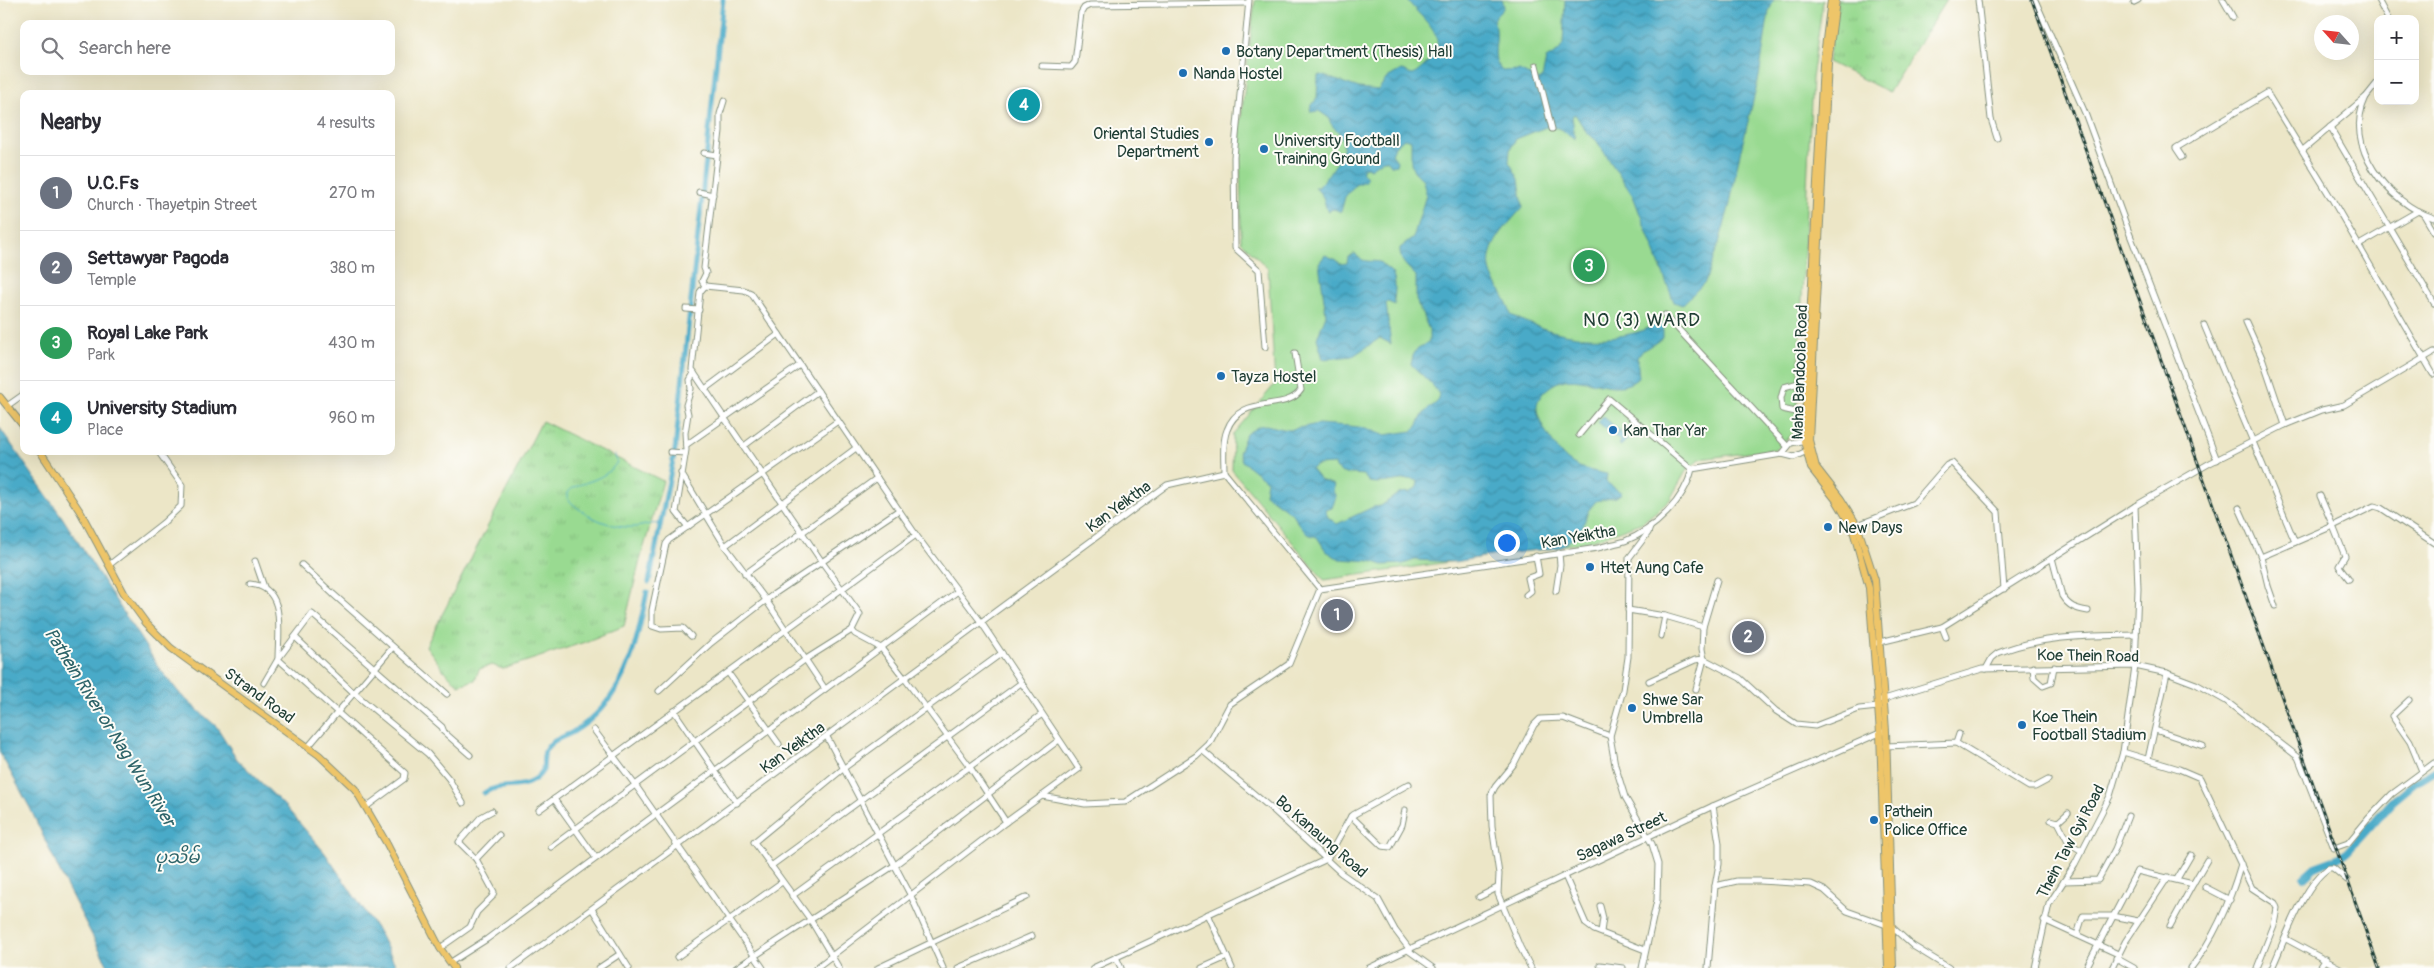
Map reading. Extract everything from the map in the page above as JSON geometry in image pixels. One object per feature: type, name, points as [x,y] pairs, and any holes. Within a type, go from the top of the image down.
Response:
[{"type":"main road","name":"Maha Bandoola Road","points":[[1831,0],[1823,64],[1806,381],[1806,440],[1811,468],[1855,526],[1869,588],[1876,643],[1883,732],[1890,925],[1894,968]]},
{"type":"main road","name":"Maha Bandoola Road","points":[[1806,440],[1828,63],[1836,0]]},
{"type":"main road","points":[[0,398],[20,421]]},
{"type":"main road","name":"Strand Road","points":[[43,455],[81,514],[124,593],[146,623],[171,648],[308,747],[355,790],[366,807],[440,948],[453,965]]},
{"type":"main road","name":"Maha Bandoola Road","points":[[1883,732],[1886,746],[1890,925],[1888,968]]},
{"type":"street","points":[[1978,0],[1990,119],[1996,138]]},
{"type":"street","points":[[2036,0],[2085,112],[2127,227],[2217,460]]},
{"type":"street","points":[[2223,0],[2233,17]]},
{"type":"street","points":[[2378,0],[2386,15]]},
{"type":"street","points":[[1042,66],[1071,67],[1074,62],[1081,13],[1084,8],[1090,5],[1248,1],[1234,157],[1234,248],[1259,270],[1265,347]]},
{"type":"street","points":[[1536,66],[1552,129]]},
{"type":"street","points":[[2303,150],[2366,97],[2374,87]]},
{"type":"street","points":[[2182,157],[2176,148],[2267,93],[2303,150],[2434,374]]},
{"type":"street","points":[[2366,97],[2359,124],[2362,146],[2368,161],[2384,184],[2396,196],[2424,215],[2434,232]]},
{"type":"street","points":[[705,286],[702,281],[706,273],[704,268],[710,195],[720,114],[724,101]]},
{"type":"street","points":[[2330,127],[2434,303]]},
{"type":"street","points":[[704,153],[715,155]]},
{"type":"street","points":[[699,192],[710,195]]},
{"type":"street","points":[[2359,245],[2418,210]]},
{"type":"street","points":[[2424,215],[2434,218]]},
{"type":"street","points":[[551,847],[696,742],[806,659],[852,630],[860,614],[822,562],[692,370],[697,310],[700,292],[705,286]]},
{"type":"street","points":[[705,286],[748,291],[916,535],[981,622],[1041,715],[1079,769],[1006,822],[816,968]]},
{"type":"street","points":[[686,309],[697,310]]},
{"type":"street","points":[[1665,315],[1787,446]]},
{"type":"street","points":[[2246,322],[2262,360],[2285,425]]},
{"type":"street","points":[[2204,325],[2251,441],[2272,482],[2295,542]]},
{"type":"street","points":[[705,389],[779,334]]},
{"type":"street","points":[[1876,643],[1942,627],[2135,506],[2217,460],[2285,425],[2322,410],[2344,405],[2434,352]]},
{"type":"street","points":[[1042,796],[1085,804],[1125,802],[1150,788],[1203,751],[1230,704],[1289,664],[1308,620],[1311,604],[1320,589],[1224,472],[1226,430],[1238,414],[1253,406],[1293,398],[1301,390],[1295,353]]},
{"type":"street","points":[[686,445],[800,366]]},
{"type":"street","points":[[688,527],[676,512],[683,453],[686,445],[685,433],[688,414],[686,405],[691,389],[690,380],[694,373]]},
{"type":"street","points":[[1805,414],[1782,409],[1781,398],[1784,387],[1806,381]]},
{"type":"street","points":[[744,446],[818,391]]},
{"type":"street","points":[[7,406],[20,397]]},
{"type":"street","points":[[1579,435],[1609,399],[1692,469],[1782,454],[1794,457],[1808,451]]},
{"type":"street","points":[[691,636],[683,628],[655,629],[650,622],[666,544],[669,540],[838,421]]},
{"type":"street","points":[[1782,454],[1787,446],[1793,442],[1806,440]]},
{"type":"street","points":[[726,546],[856,448]]},
{"type":"street","points":[[670,452],[683,453]]},
{"type":"street","points":[[109,565],[163,523],[181,506],[182,485],[161,455]]},
{"type":"street","points":[[1855,526],[1914,503],[1947,465],[1952,464],[1998,512],[2004,589]]},
{"type":"street","name":"Kan Yeiktha","points":[[1320,589],[1598,548],[1634,537],[1668,511],[1690,478],[1692,469]]},
{"type":"street","name":"Kan Yeiktha","points":[[510,968],[737,804],[1167,485],[1224,472]]},
{"type":"street","points":[[681,473],[726,546],[766,600],[825,689]]},
{"type":"street","points":[[745,574],[877,478]]},
{"type":"street","points":[[2320,496],[2345,556],[2339,566],[2349,579]]},
{"type":"street","name":"Thein Taw Gyi Road","points":[[2034,968],[2049,904],[2082,851],[2110,796],[2123,752],[2136,635],[2138,589],[2135,506]]},
{"type":"street","points":[[2261,557],[2374,506],[2381,508],[2434,543]]},
{"type":"street","points":[[2239,508],[2261,557],[2275,606]]},
{"type":"street","points":[[659,691],[711,643],[766,600],[899,510]]},
{"type":"street","points":[[1642,968],[1644,950],[1657,900],[1658,864],[1649,838],[1625,798],[1615,765],[1610,736],[1623,690],[1628,657],[1629,558],[1648,533],[1651,525]]},
{"type":"street","points":[[539,810],[614,757],[674,711],[728,674],[916,535]]},
{"type":"street","points":[[1634,537],[1639,544]]},
{"type":"street","points":[[1556,591],[1560,565],[1559,553]]},
{"type":"street","points":[[1531,591],[1528,578],[1539,574],[1536,556]]},
{"type":"street","points":[[2052,558],[2062,596],[2066,602],[2075,609],[2088,611]]},
{"type":"street","points":[[256,562],[264,587],[275,598],[279,622],[278,659],[406,775],[404,779],[366,807]]},
{"type":"street","points":[[302,564],[392,647],[447,694]]},
{"type":"street","points":[[1696,689],[1704,660],[1702,648],[1703,627],[1717,580]]},
{"type":"street","points":[[250,584],[264,587]]},
{"type":"street","points":[[1531,591],[1537,594]]},
{"type":"street","points":[[1526,595],[1531,591]]},
{"type":"street","points":[[453,965],[958,592]]},
{"type":"street","points":[[1628,610],[1665,616],[1703,627]]},
{"type":"street","points":[[264,683],[278,659],[312,614],[442,726],[444,732],[470,755]]},
{"type":"street","points":[[1661,636],[1665,616]]},
{"type":"street","points":[[1942,627],[1946,636]]},
{"type":"street","points":[[852,630],[861,638],[881,648],[906,679],[970,767],[1006,822]]},
{"type":"street","points":[[1986,669],[1992,658],[1998,653],[2045,639],[2072,636],[2136,635]]},
{"type":"street","points":[[295,637],[354,693],[428,754],[449,779],[463,803]]},
{"type":"street","points":[[308,747],[392,647]]},
{"type":"street","points":[[839,968],[810,919],[754,842],[844,768],[1002,653]]},
{"type":"street","points":[[1649,681],[1695,660],[1704,660]]},
{"type":"street","name":"Koe Thein Road","points":[[1704,660],[1740,678],[1776,711],[1796,724],[1814,726],[1880,702],[1986,669],[2134,666],[2166,673],[2196,684],[2226,701],[2298,758],[2334,848],[2348,843],[2392,794],[2422,770]]},
{"type":"street","points":[[2033,667],[2034,678],[2043,686],[2051,683],[2054,667]]},
{"type":"street","points":[[2148,760],[2166,673]]},
{"type":"street","points":[[728,674],[779,744]]},
{"type":"street","points":[[771,866],[862,802],[1021,683]]},
{"type":"street","points":[[2410,700],[2392,716],[2410,742],[2422,770],[2434,763]]},
{"type":"street","points":[[674,711],[737,804]]},
{"type":"street","points":[[792,896],[1041,715]]},
{"type":"street","points":[[1531,968],[1502,906],[1497,888],[1499,874],[1492,826],[1491,795],[1514,764],[1534,725],[1540,719],[1563,718],[1610,736]]},
{"type":"street","points":[[594,730],[636,786],[763,968]]},
{"type":"street","points":[[2155,730],[2203,746]]},
{"type":"street","name":"Sagawa Street","points":[[1369,968],[1649,838],[1713,806],[1883,732]]},
{"type":"street","points":[[1956,743],[1959,734]]},
{"type":"street","points":[[828,737],[911,896],[943,968]]},
{"type":"street","points":[[736,968],[895,865],[1059,740]]},
{"type":"street","points":[[1886,746],[1956,743],[2029,787],[2036,788],[2048,780]]},
{"type":"street","name":"Bo Kanaung Road","points":[[1203,751],[1272,809],[1342,873],[1378,898],[1394,930],[1409,950],[1433,968]]},
{"type":"street","points":[[2123,752],[2194,774],[2200,778],[2252,888],[2275,903],[2277,908],[2274,925],[2257,968]]},
{"type":"street","points":[[1093,968],[1327,859],[1351,816],[1409,784]]},
{"type":"street","points":[[554,799],[596,858]]},
{"type":"street","points":[[1708,968],[1715,886],[1719,864],[1719,843],[1713,806]]},
{"type":"street","points":[[1351,816],[1382,846],[1390,847],[1402,825],[1405,810]]},
{"type":"street","points":[[440,948],[470,927],[478,912],[492,898],[494,892],[476,859],[459,842],[481,816],[492,811]]},
{"type":"street","points":[[2058,822],[2068,814]]},
{"type":"street","points":[[2064,881],[2098,880],[2115,849],[2128,816]]},
{"type":"street","points":[[2051,820],[2058,822],[2069,843],[2082,851]]},
{"type":"street","points":[[476,859],[499,835]]},
{"type":"street","points":[[2177,879],[2191,855]]},
{"type":"street","points":[[2170,926],[2207,860]]},
{"type":"street","points":[[2190,968],[2211,937],[2230,900],[2241,864]]},
{"type":"street","points":[[2272,968],[2317,876],[2329,868],[2333,868],[2347,880]]},
{"type":"street","points":[[2086,968],[2137,871],[2193,884]]},
{"type":"street","points":[[1565,876],[1586,924],[1644,950]]},
{"type":"street","points":[[2112,968],[2138,921],[2168,877]]},
{"type":"street","points":[[1715,886],[1737,881],[1760,880],[1811,884],[1824,890],[1847,911],[1890,925],[1913,946],[1949,968]]},
{"type":"street","points":[[677,957],[782,882]]},
{"type":"street","points":[[2205,887],[2230,900]]},
{"type":"street","points":[[1479,898],[1497,888]]},
{"type":"street","points":[[878,968],[1027,898]]},
{"type":"street","points":[[1600,906],[1603,918],[1601,932]]},
{"type":"street","points":[[592,909],[629,968]]},
{"type":"street","points":[[1208,914],[1232,968]]},
{"type":"street","points":[[2077,934],[2083,916],[2113,916],[2138,921]]},
{"type":"street","points":[[2044,920],[2098,944],[2134,968]]},
{"type":"street","points":[[958,968],[1032,936]]},
{"type":"street","points":[[2286,940],[2326,959],[2340,968]]},
{"type":"street","points":[[599,968],[620,954]]},
{"type":"street","points":[[1116,957],[1121,968]]},
{"type":"street","points":[[1202,968],[1227,957]]},
{"type":"street","points":[[2320,968],[2326,959]]},
{"type":"street","points":[[1600,965],[1623,968]]},
{"type":"green space","points":[[1255,0],[1823,0],[1812,78],[1796,430],[1777,449],[1700,459],[1686,471],[1669,501],[1643,522],[1588,542],[1324,580],[1232,470],[1233,434],[1275,384],[1268,269],[1241,241],[1240,127]]},
{"type":"green space","points":[[1837,0],[1946,0],[1889,92],[1828,62]]},
{"type":"green space","points":[[542,421],[663,481],[639,564],[624,626],[585,642],[503,669],[492,665],[479,669],[475,680],[459,685],[445,672],[426,646]]},
{"type":"water","points":[[1407,0],[1502,0],[1504,5],[1502,11],[1496,16],[1494,21],[1496,28],[1495,56],[1498,66],[1502,71],[1519,70],[1539,80],[1542,78],[1546,59],[1559,51],[1563,44],[1565,0],[1774,0],[1769,11],[1759,77],[1738,162],[1730,204],[1719,243],[1705,282],[1682,305],[1674,302],[1633,196],[1596,140],[1587,133],[1575,114],[1572,116],[1575,139],[1559,128],[1546,127],[1516,139],[1510,150],[1509,162],[1519,179],[1523,207],[1496,241],[1490,259],[1490,269],[1511,315],[1547,329],[1585,337],[1624,335],[1643,330],[1661,322],[1663,325],[1663,338],[1642,351],[1637,357],[1639,377],[1631,383],[1612,386],[1571,379],[1553,385],[1539,399],[1537,408],[1539,419],[1560,452],[1575,465],[1587,470],[1607,474],[1606,482],[1622,493],[1616,497],[1596,501],[1588,511],[1583,526],[1576,536],[1559,548],[1500,554],[1455,562],[1415,560],[1403,564],[1383,565],[1371,561],[1339,559],[1326,551],[1317,537],[1307,534],[1294,515],[1265,494],[1267,481],[1242,461],[1239,453],[1246,434],[1259,426],[1266,425],[1288,430],[1318,424],[1350,426],[1366,428],[1384,435],[1412,431],[1425,412],[1439,399],[1439,395],[1433,386],[1411,364],[1414,352],[1429,341],[1429,330],[1416,300],[1416,276],[1404,264],[1400,253],[1400,248],[1413,238],[1426,195],[1423,180],[1414,171],[1411,164],[1411,140],[1404,138],[1395,146],[1392,154],[1397,161],[1396,165],[1392,166],[1387,160],[1383,160],[1370,169],[1367,167],[1363,168],[1361,172],[1367,177],[1366,181],[1355,185],[1345,197],[1341,212],[1334,209],[1327,211],[1323,197],[1315,187],[1319,187],[1340,158],[1343,144],[1341,135],[1331,125],[1329,118],[1319,111],[1311,112],[1310,108],[1317,98],[1318,76],[1321,75],[1359,88],[1378,90],[1387,78],[1401,70],[1413,75],[1434,54],[1437,46],[1432,30]],"holes":[[[1335,464],[1336,468],[1342,473],[1363,475],[1369,482],[1376,483],[1414,479],[1418,481],[1417,487],[1411,492],[1399,493],[1381,506],[1373,507],[1337,524],[1328,517],[1325,510],[1332,508],[1336,497],[1333,491],[1334,485],[1320,480],[1311,469],[1317,465]]]},
{"type":"water","points":[[1355,253],[1360,259],[1380,262],[1394,277],[1395,305],[1386,303],[1391,344],[1380,338],[1353,356],[1323,359],[1317,338],[1326,315],[1319,263],[1325,255],[1337,260],[1340,264],[1347,263],[1348,257]]},
{"type":"water","name":"Kan Thar Yar","points":[[1603,416],[1628,439],[1621,446],[1618,444],[1620,441],[1598,422]]},
{"type":"water","name":"ပုသိမ်","points":[[0,428],[62,517],[160,669],[181,695],[217,727],[237,759],[285,806],[325,853],[380,934],[397,968],[109,968],[66,885],[30,808],[0,753]]},
{"type":"waterway","points":[[649,582],[675,450],[723,0]]},
{"type":"waterway","points":[[615,455],[617,462],[611,469],[605,474],[571,489],[568,493],[568,499],[582,511],[608,524],[626,527],[655,523],[662,524]]},
{"type":"waterway","points":[[484,793],[499,787],[523,785],[537,778],[543,770],[544,753],[548,747],[554,741],[581,727],[602,708],[612,695],[627,667],[637,638],[647,592]]},
{"type":"waterway","points":[[2304,877],[2315,867],[2334,860],[2348,851],[2392,802],[2416,782],[2434,771]]},
{"type":"railway","points":[[2032,0],[2379,968]]},
{"type":"place","name":"Botany Department (Thesis) Hall","points":[[1226,51]]},
{"type":"place","name":"Nanda Hostel","points":[[1183,73]]},
{"type":"place","name":"University Stadium","points":[[1024,105]]},
{"type":"place","name":"Oriental Studies Department","points":[[1209,142]]},
{"type":"place","name":"University Football Training Ground","points":[[1264,149]]},
{"type":"place","name":"Royal Lake Park","points":[[1589,266]]},
{"type":"place","name":"Tayza Hostel","points":[[1221,376]]},
{"type":"place","name":"Kan Thar Yar","points":[[1613,430]]},
{"type":"place","name":"New Days","points":[[1828,527]]},
{"type":"place","name":"Htet Aung Cafe","points":[[1590,567]]},
{"type":"place","name":"U.C.Fs","points":[[1337,615]]},
{"type":"place","name":"Settawyar Pagoda","points":[[1748,637]]},
{"type":"place","name":"Shwe Sar Umbrella","points":[[1632,708]]},
{"type":"place","name":"Koe Thein Football Stadium","points":[[2022,725]]},
{"type":"place","name":"Pathein Police Office","points":[[1874,820]]},
{"type":"district","name":"NO (3) WARD","points":[[1642,319]]},
{"type":"water label","name":"Pathein River or Nag Wun River","points":[[110,727]]}]
